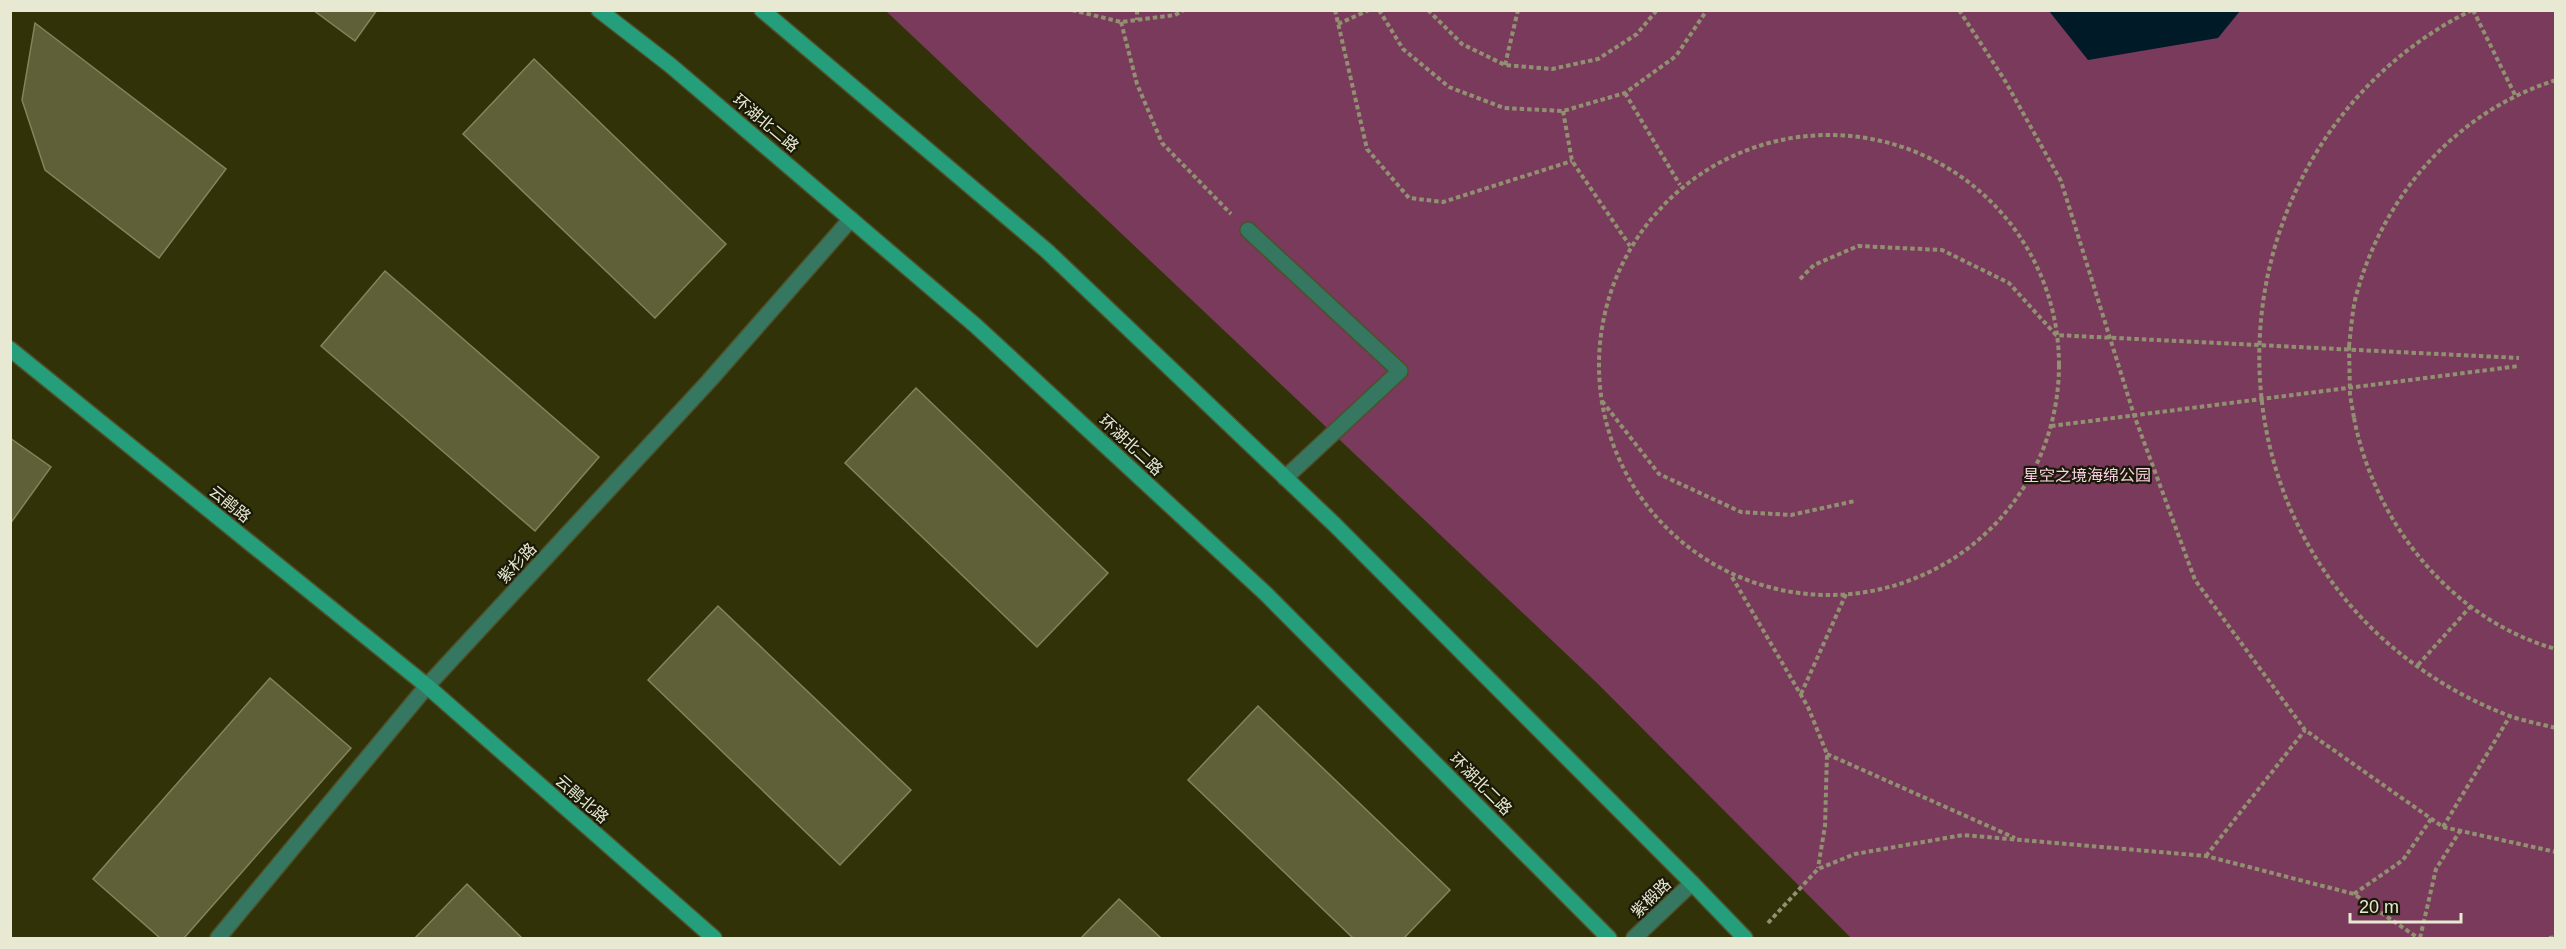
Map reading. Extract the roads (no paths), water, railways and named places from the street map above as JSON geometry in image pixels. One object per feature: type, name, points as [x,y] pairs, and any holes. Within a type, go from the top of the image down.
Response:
[{"type":"main road","name":"环湖北二路","points":[[599,10],[670,65],[976,326],[1266,594],[1609,939]]},
{"type":"main road","points":[[762,10],[1047,251],[1335,525],[1745,939]]},
{"type":"main road","name":"云鹃路","points":[[10,349],[427,686]]},
{"type":"main road","name":"云鹃北路","points":[[427,686],[714,939]]},
{"type":"street","name":"紫杉路","points":[[218,939],[427,686],[709,381],[851,219]]},
{"type":"street","points":[[1248,230],[1400,372],[1286,478]]},
{"type":"street","name":"紫椴路","points":[[1634,939],[1692,883]]},
{"type":"water","points":[[2049,11],[2240,11],[2218,38],[2088,60]]},
{"type":"park label","name":"星空之境海绵公园","points":[[2087,475]]}]
